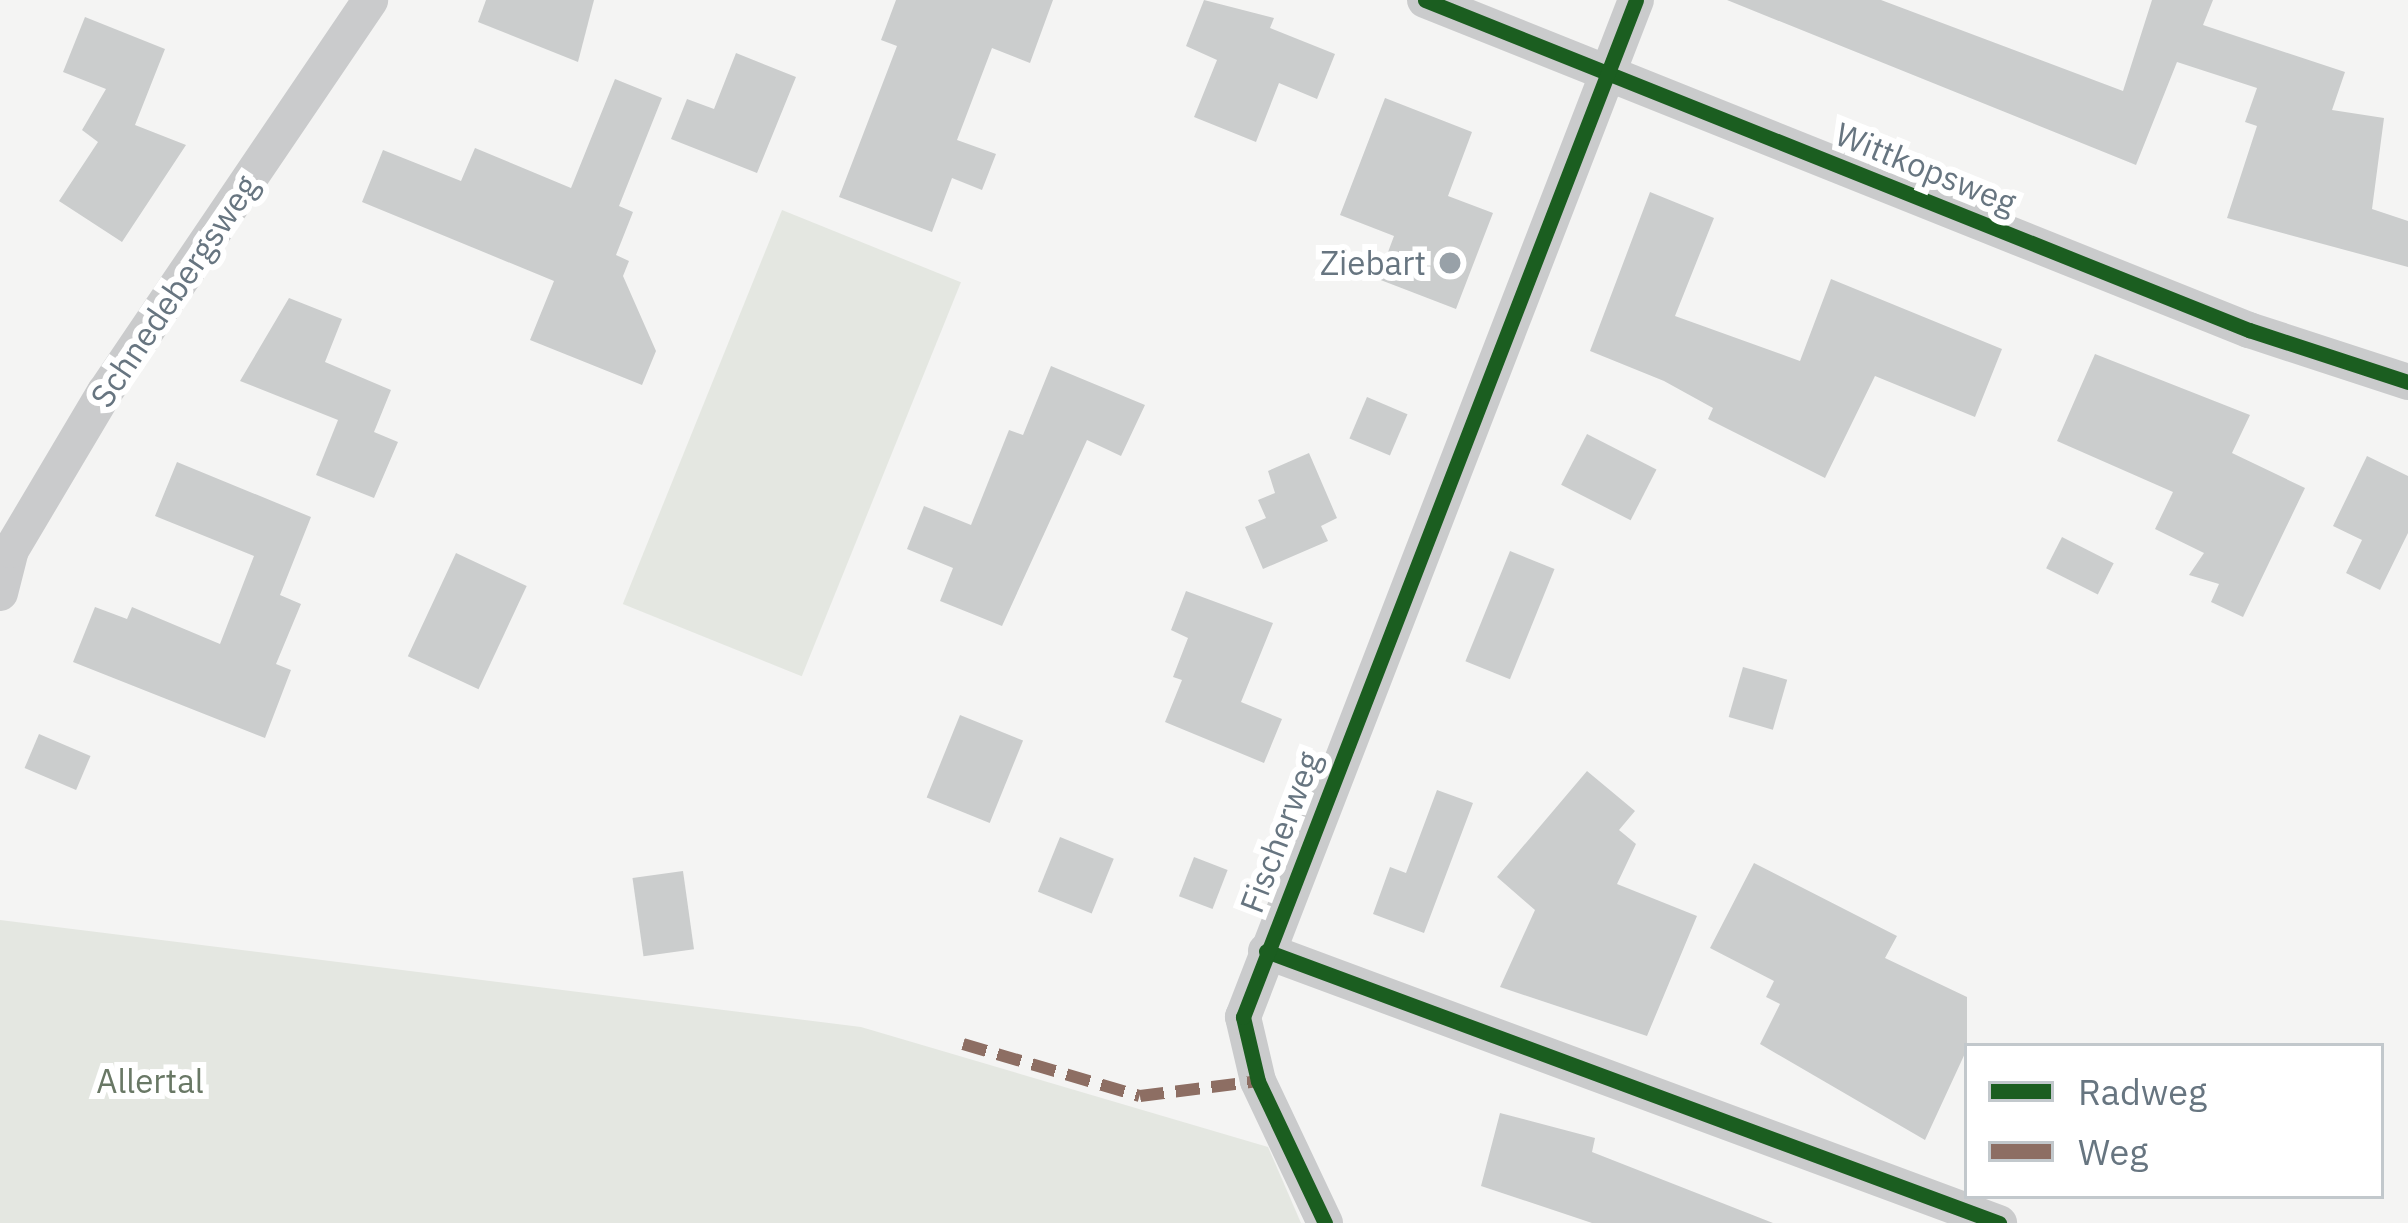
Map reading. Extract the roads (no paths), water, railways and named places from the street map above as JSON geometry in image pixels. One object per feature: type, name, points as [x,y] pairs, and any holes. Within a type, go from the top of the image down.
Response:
[{"type":"street","name":"Schnedebergsweg","points":[[0,593],[11,550],[105,392],[370,0]]},
{"type":"street","name":"Wittkopsweg","points":[[1425,0],[2249,330],[2408,382]]},
{"type":"street","name":"Fischerweg","points":[[1636,0],[1266,951],[2000,1223]]},
{"type":"street","points":[[1266,951],[1243,1017],[1258,1081],[1325,1223]]},
{"type":"place","name":"Ziebart","points":[[1450,263]]},
{"type":"park label","name":"Allertal","points":[[150,1081]]}]
